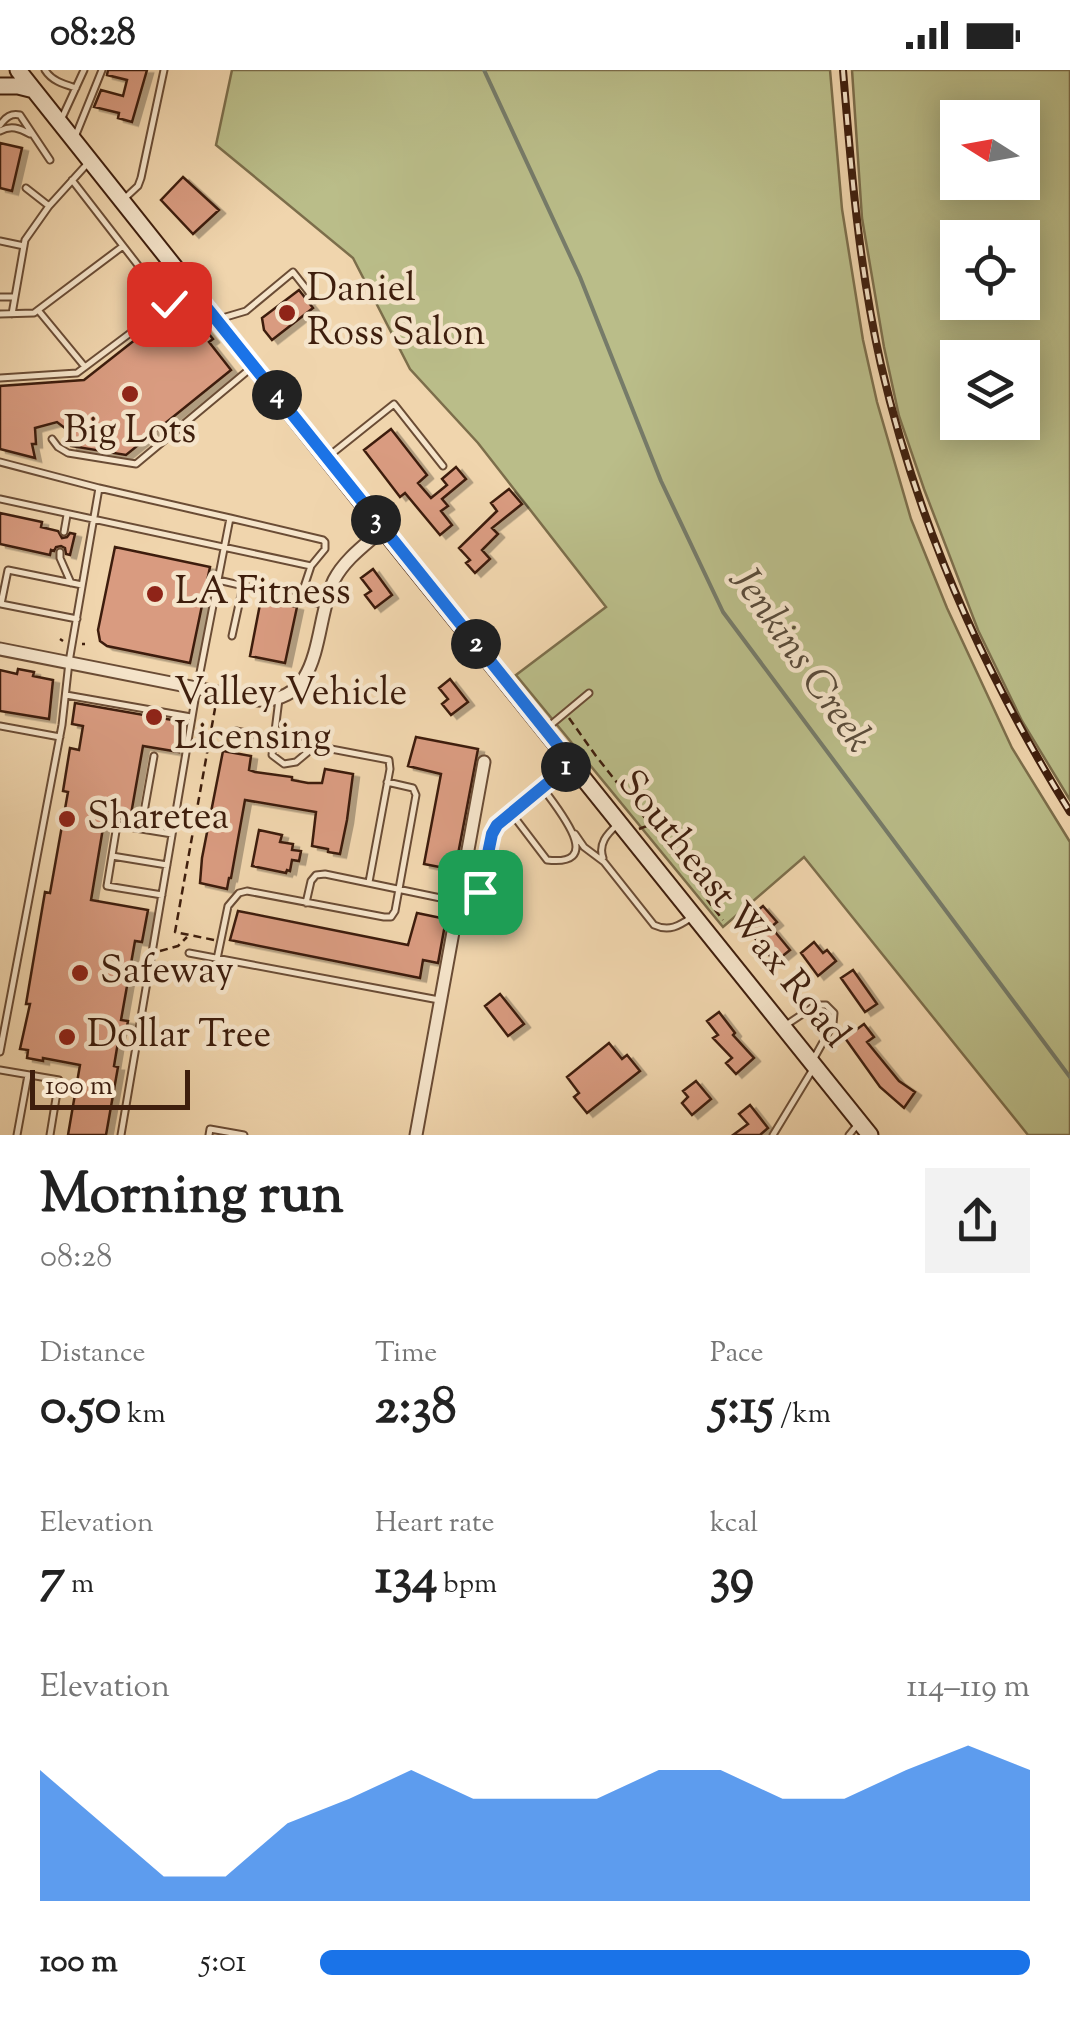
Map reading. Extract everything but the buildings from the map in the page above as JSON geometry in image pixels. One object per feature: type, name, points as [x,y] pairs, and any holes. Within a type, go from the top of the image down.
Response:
[{"type":"street","name":"Southeast Wax Road","points":[[18,70],[870,1135]]},
{"type":"street","points":[[0,86],[34,90]]},
{"type":"street","points":[[0,649],[257,700],[283,698],[304,680],[310,669],[325,605],[341,567],[383,530]]},
{"type":"street","points":[[416,1135],[484,762]]},
{"type":"lane","points":[[45,70],[61,84],[77,88]]},
{"type":"lane","points":[[60,122],[84,70]]},
{"type":"lane","points":[[74,140],[102,70]]},
{"type":"lane","points":[[122,201],[141,178],[164,70]]},
{"type":"lane","points":[[0,128],[5,118],[20,115],[50,160]]},
{"type":"lane","points":[[0,128],[20,128],[33,135]]},
{"type":"lane","points":[[12,314],[24,246],[32,227],[90,160]]},
{"type":"lane","points":[[72,180],[169,304]]},
{"type":"lane","points":[[26,188],[50,206]]},
{"type":"lane","points":[[0,241],[24,246]]},
{"type":"lane","points":[[0,314],[34,313],[123,246]]},
{"type":"lane","points":[[216,320],[246,311],[294,272],[315,300]]},
{"type":"lane","points":[[0,378],[77,373],[191,288]]},
{"type":"lane","points":[[0,296],[14,297]]},
{"type":"lane","points":[[38,310],[86,367]]},
{"type":"lane","points":[[52,439],[68,453],[136,464],[254,366]]},
{"type":"lane","points":[[327,458],[394,404],[443,466]]},
{"type":"lane","points":[[0,462],[322,540],[325,549],[311,566],[300,599]]},
{"type":"lane","points":[[0,1052],[60,737],[99,488]]},
{"type":"lane","points":[[0,500],[311,566]]},
{"type":"lane","points":[[64,532],[67,514]]},
{"type":"lane","points":[[122,1135],[197,688],[230,518]]},
{"type":"lane","points":[[60,552],[71,583]]},
{"type":"lane","points":[[77,620],[1,604],[8,570],[83,585]]},
{"type":"lane","points":[[218,580],[325,605]]},
{"type":"lane","points":[[232,636],[243,586]]},
{"type":"lane","points":[[545,730],[590,693]]},
{"type":"lane","points":[[66,695],[192,718]]},
{"type":"lane","points":[[283,698],[272,755],[284,764],[296,762],[315,745]]},
{"type":"lane","points":[[0,726],[60,737]]},
{"type":"lane","points":[[236,731],[386,758],[390,763],[369,882]]},
{"type":"lane","points":[[142,829],[154,756]]},
{"type":"lane","points":[[480,892],[497,825],[572,763]]},
{"type":"lane","points":[[217,959],[228,906],[239,893],[391,917],[400,888],[416,790],[387,782]]},
{"type":"lane","points":[[542,788],[584,847],[604,862],[654,925],[678,927],[694,916]]},
{"type":"lane","points":[[512,814],[547,860],[572,857],[575,834]]},
{"type":"lane","points":[[162,895],[108,886],[112,856],[118,825],[172,834]]},
{"type":"lane","points":[[604,862],[601,853],[607,834],[624,829]]},
{"type":"lane","points":[[112,856],[167,865]]},
{"type":"lane","points":[[306,902],[311,882],[316,875],[325,874],[458,901]]},
{"type":"lane","points":[[188,953],[439,1000]]},
{"type":"lane","points":[[773,1135],[814,1064],[833,1024],[834,1013],[826,1005],[816,1005],[784,1027]]},
{"type":"lane","points":[[0,1070],[59,1080],[50,1135]]},
{"type":"lane","points":[[16,1135],[28,1075]]},
{"type":"lane","points":[[849,1135],[859,1121]]},
{"type":"lane","points":[[209,1135],[210,1129],[244,1135]]},
{"type":"path","points":[[215,940],[175,932],[216,702]]},
{"type":"path","points":[[566,712],[651,824]]},
{"type":"path","points":[[624,829],[651,824],[673,827],[682,834],[689,846],[698,886],[723,920]]},
{"type":"path","points":[[153,950],[178,946],[188,936]]},
{"type":"green space","points":[[232,70],[830,70],[842,209],[863,340],[911,519],[1012,748],[1070,842],[1070,1135],[1028,1135],[804,857],[723,927],[516,675],[606,607],[478,443],[410,369],[353,258],[216,145]]},
{"type":"green space","points":[[852,70],[1070,70],[1070,800],[1022,721],[978,630],[899,416],[862,218]]},
{"type":"waterway","name":"Jenkins Creek","points":[[484,70],[580,277],[661,481],[723,612],[1070,1077]]},
{"type":"railway","points":[[843,70],[867,292],[881,365],[914,483],[982,651],[1070,812]]},
{"type":"place","name":"Daniel Ross Salon","points":[[287,313]]},
{"type":"place","name":"Big Lots","points":[[130,394]]},
{"type":"place","name":"LA Fitness","points":[[155,594]]},
{"type":"place","name":"Valley Vehicle Licensing","points":[[154,717]]},
{"type":"place","name":"Sharetea","points":[[67,819]]},
{"type":"place","name":"Safeway","points":[[80,973]]},
{"type":"place","name":"Dollar Tree","points":[[67,1037]]},
{"type":"route","points":[[169,304],[191,288],[572,763],[497,825],[480,892]]}]
